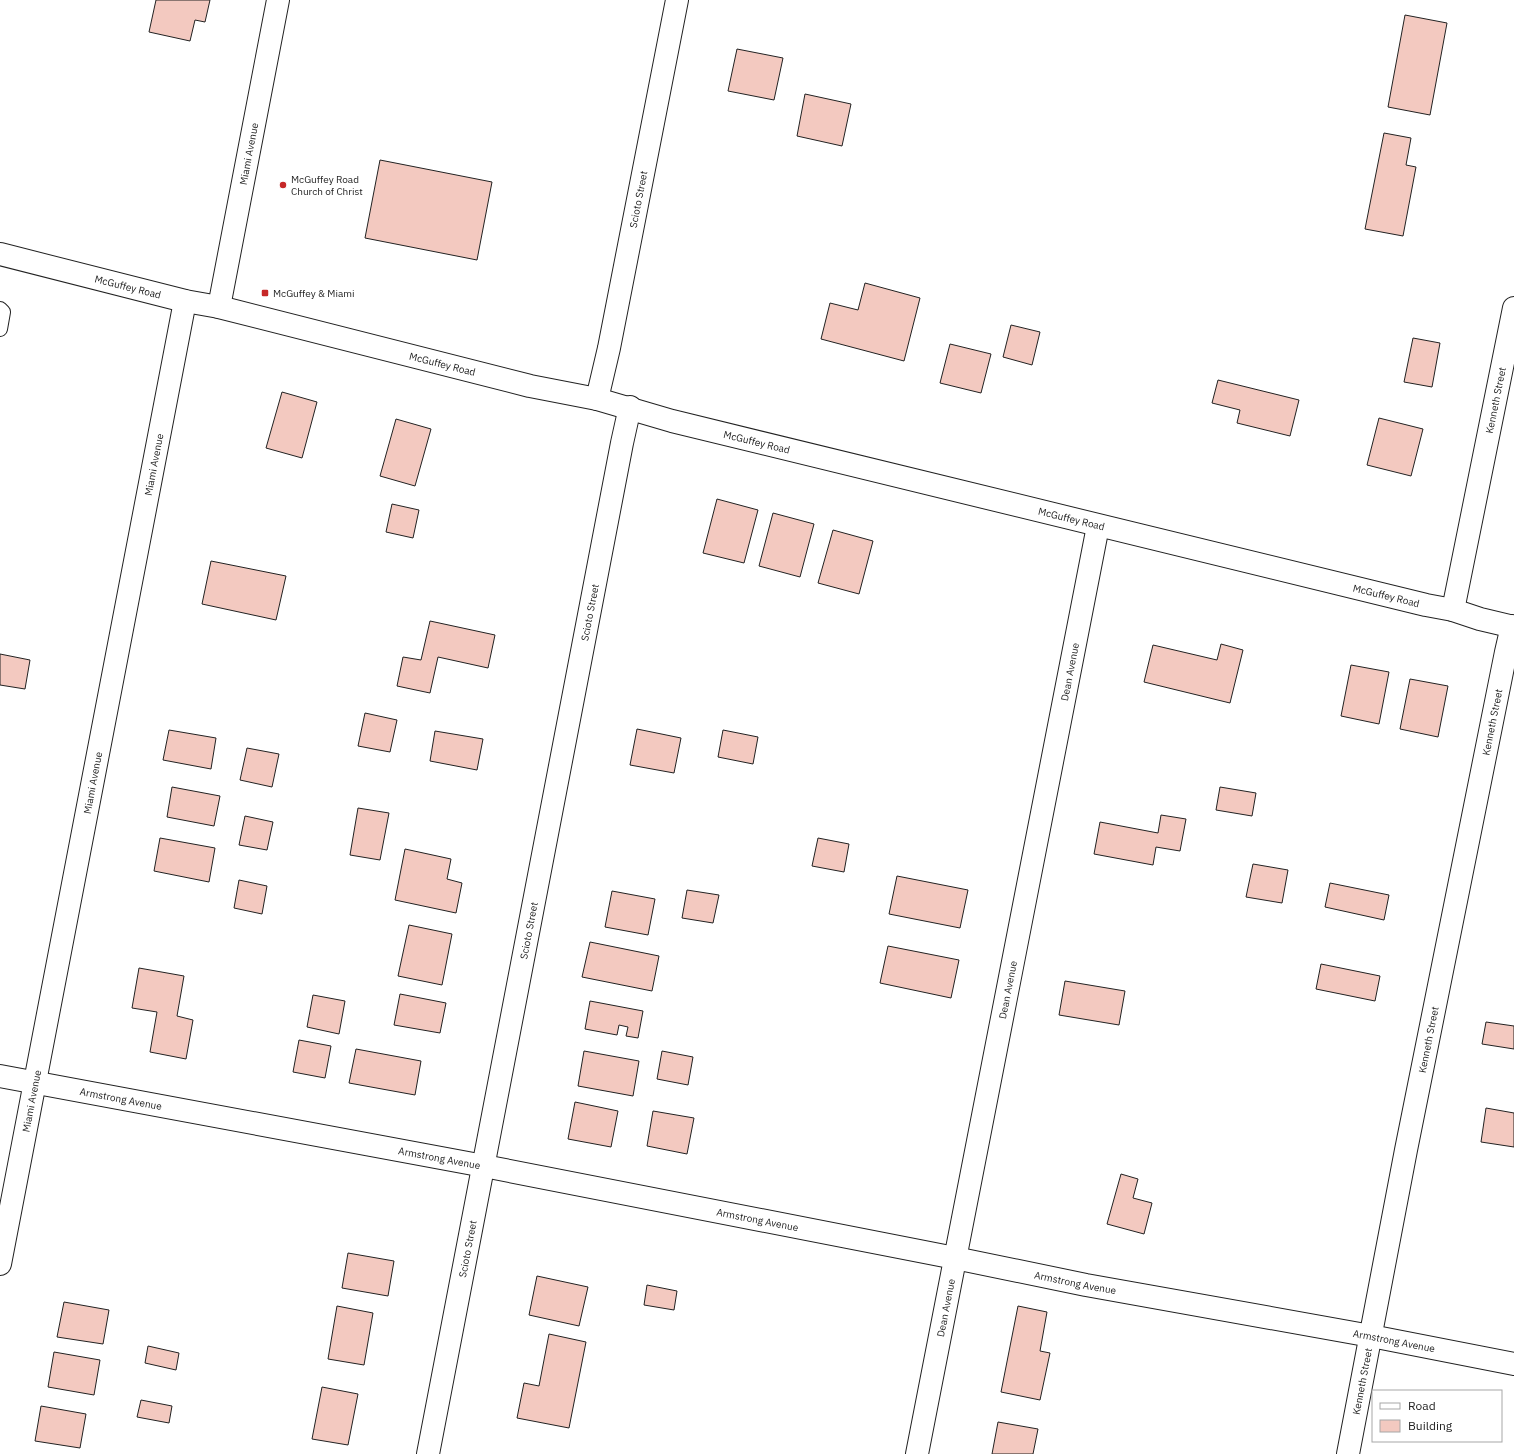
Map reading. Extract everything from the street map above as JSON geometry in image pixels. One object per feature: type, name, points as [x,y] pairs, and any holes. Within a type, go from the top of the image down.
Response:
[{"type":"street","name":"Miami Avenue","points":[[219,307],[278,0]]},
{"type":"street","name":"Scioto Street","points":[[597,399],[609,348],[677,0]]},
{"type":"street","name":"McGuffey Road","points":[[0,254],[185,301],[219,307],[530,386],[597,399],[672,421],[1098,526],[1453,610],[1480,620],[1513,626]]},
{"type":"street","name":"Miami Avenue","points":[[0,1264],[185,301]]},
{"type":"street","name":"Kenneth Street","points":[[1453,610],[1514,308]]},
{"type":"street","name":"Scioto Street","points":[[428,1454],[622,443],[630,408]]},
{"type":"street","name":"Dean Avenue","points":[[917,1454],[1098,526]]},
{"type":"street","name":"Kenneth Street","points":[[1348,1454],[1408,1142],[1504,660],[1513,626]]},
{"type":"street","name":"Armstrong Avenue","points":[[0,1076],[484,1166],[1086,1285],[1371,1336],[1514,1364]]},
{"type":"lane","points":[[0,308],[3,312],[0,329]]},
{"type":"building","points":[[156,0],[210,0],[205,22],[195,20],[190,41],[149,32]]},
{"type":"building","points":[[1405,15],[1447,23],[1430,115],[1388,107]]},
{"type":"building","points":[[737,49],[783,58],[774,100],[728,91]]},
{"type":"building","points":[[805,94],[851,104],[842,146],[797,136]]},
{"type":"building","points":[[1384,133],[1411,138],[1406,165],[1416,167],[1403,236],[1365,229]]},
{"type":"building","points":[[380,160],[492,182],[477,260],[365,238]]},
{"type":"building","points":[[865,283],[920,298],[904,361],[821,339],[830,303],[858,310]]},
{"type":"building","points":[[1011,325],[1040,332],[1032,365],[1003,357]]},
{"type":"building","points":[[1413,338],[1440,343],[1432,387],[1404,382]]},
{"type":"building","points":[[950,344],[991,354],[981,393],[940,383]]},
{"type":"building","points":[[1218,380],[1299,400],[1290,436],[1237,423],[1240,410],[1212,403]]},
{"type":"building","points":[[282,392],[317,402],[302,458],[266,448]]},
{"type":"building","points":[[1379,418],[1423,429],[1411,476],[1367,465]]},
{"type":"building","points":[[396,419],[431,429],[415,486],[380,476]]},
{"type":"building","points":[[717,499],[758,510],[744,563],[703,553]]},
{"type":"building","points":[[392,504],[419,510],[413,538],[386,532]]},
{"type":"building","points":[[773,513],[814,524],[800,577],[759,566]]},
{"type":"building","points":[[833,530],[873,541],[859,594],[818,583]]},
{"type":"building","points":[[211,561],[286,576],[276,620],[202,604]]},
{"type":"building","points":[[430,621],[495,635],[488,668],[438,657],[430,693],[397,686],[403,657],[421,660]]},
{"type":"building","points":[[1221,644],[1243,650],[1230,703],[1144,682],[1153,645],[1217,660]]},
{"type":"building","points":[[0,654],[30,660],[25,689],[0,685]]},
{"type":"building","points":[[1351,665],[1389,672],[1379,724],[1341,716]]},
{"type":"building","points":[[1410,679],[1448,686],[1438,737],[1400,729]]},
{"type":"building","points":[[365,713],[397,720],[390,752],[358,746]]},
{"type":"building","points":[[637,729],[681,738],[674,773],[630,765]]},
{"type":"building","points":[[169,730],[216,738],[211,769],[163,760]]},
{"type":"building","points":[[723,730],[758,737],[753,764],[718,757]]},
{"type":"building","points":[[435,731],[483,739],[477,770],[430,761]]},
{"type":"building","points":[[247,748],[279,754],[272,787],[240,780]]},
{"type":"building","points":[[172,787],[220,796],[214,826],[167,817]]},
{"type":"building","points":[[1220,787],[1256,793],[1252,816],[1216,810]]},
{"type":"building","points":[[358,808],[389,813],[380,860],[350,855]]},
{"type":"building","points":[[1161,815],[1186,819],[1180,851],[1156,847],[1153,865],[1094,854],[1100,822],[1158,833]]},
{"type":"building","points":[[245,816],[273,822],[267,850],[239,845]]},
{"type":"building","points":[[160,838],[215,848],[209,882],[154,871]]},
{"type":"building","points":[[818,838],[849,844],[844,872],[812,866]]},
{"type":"building","points":[[405,849],[451,859],[447,879],[462,883],[456,913],[395,900]]},
{"type":"building","points":[[1253,864],[1288,870],[1282,903],[1246,897]]},
{"type":"building","points":[[897,876],[968,890],[960,928],[889,914]]},
{"type":"building","points":[[239,880],[267,886],[262,914],[234,908]]},
{"type":"building","points":[[1330,883],[1389,895],[1384,920],[1325,907]]},
{"type":"building","points":[[687,890],[719,895],[713,923],[682,918]]},
{"type":"building","points":[[612,891],[655,899],[648,935],[605,927]]},
{"type":"building","points":[[409,925],[452,934],[442,985],[398,976]]},
{"type":"building","points":[[590,942],[659,956],[652,991],[582,977]]},
{"type":"building","points":[[888,946],[959,960],[951,998],[880,983]]},
{"type":"building","points":[[1321,964],[1380,976],[1375,1001],[1316,989]]},
{"type":"building","points":[[139,968],[184,976],[177,1016],[193,1020],[186,1059],[150,1052],[157,1012],[132,1008]]},
{"type":"building","points":[[1065,981],[1125,991],[1119,1025],[1059,1015]]},
{"type":"building","points":[[400,994],[446,1003],[440,1033],[394,1025]]},
{"type":"building","points":[[313,995],[345,1001],[339,1034],[307,1027]]},
{"type":"building","points":[[590,1001],[643,1011],[638,1038],[626,1036],[628,1027],[619,1025],[617,1035],[585,1029]]},
{"type":"building","points":[[1486,1022],[1514,1026],[1514,1049],[1482,1044]]},
{"type":"building","points":[[299,1040],[331,1046],[325,1078],[293,1072]]},
{"type":"building","points":[[356,1049],[421,1061],[415,1095],[349,1083]]},
{"type":"building","points":[[584,1051],[639,1061],[633,1096],[578,1086]]},
{"type":"building","points":[[662,1051],[693,1057],[688,1085],[657,1079]]},
{"type":"building","points":[[575,1102],[618,1111],[611,1147],[568,1139]]},
{"type":"building","points":[[1486,1108],[1514,1113],[1514,1147],[1481,1142]]},
{"type":"building","points":[[653,1111],[694,1118],[687,1154],[647,1146]]},
{"type":"building","points":[[1121,1174],[1138,1179],[1133,1198],[1152,1203],[1144,1234],[1107,1224]]},
{"type":"building","points":[[348,1253],[394,1261],[388,1296],[342,1288]]},
{"type":"building","points":[[537,1276],[588,1287],[579,1326],[529,1315]]},
{"type":"building","points":[[647,1285],[677,1291],[674,1310],[644,1305]]},
{"type":"building","points":[[64,1302],[109,1310],[103,1344],[57,1337]]},
{"type":"building","points":[[337,1306],[373,1313],[364,1365],[328,1359]]},
{"type":"building","points":[[1018,1306],[1047,1312],[1040,1351],[1050,1353],[1040,1400],[1001,1392]]},
{"type":"building","points":[[549,1334],[586,1342],[569,1428],[517,1418],[524,1383],[539,1386]]},
{"type":"building","points":[[148,1346],[179,1353],[176,1370],[145,1363]]},
{"type":"building","points":[[54,1352],[100,1360],[94,1395],[48,1387]]},
{"type":"building","points":[[322,1387],[358,1394],[348,1445],[312,1439]]},
{"type":"building","points":[[141,1400],[172,1406],[169,1423],[137,1417]]},
{"type":"building","points":[[41,1406],[86,1414],[80,1448],[35,1441]]},
{"type":"building","points":[[998,1422],[1038,1429],[1033,1454],[992,1454]]},
{"type":"place","name":"McGuffey Road Church of Christ","points":[[283,185]]},
{"type":"place","name":"McGuffey & Miami","points":[[265,293]]}]
